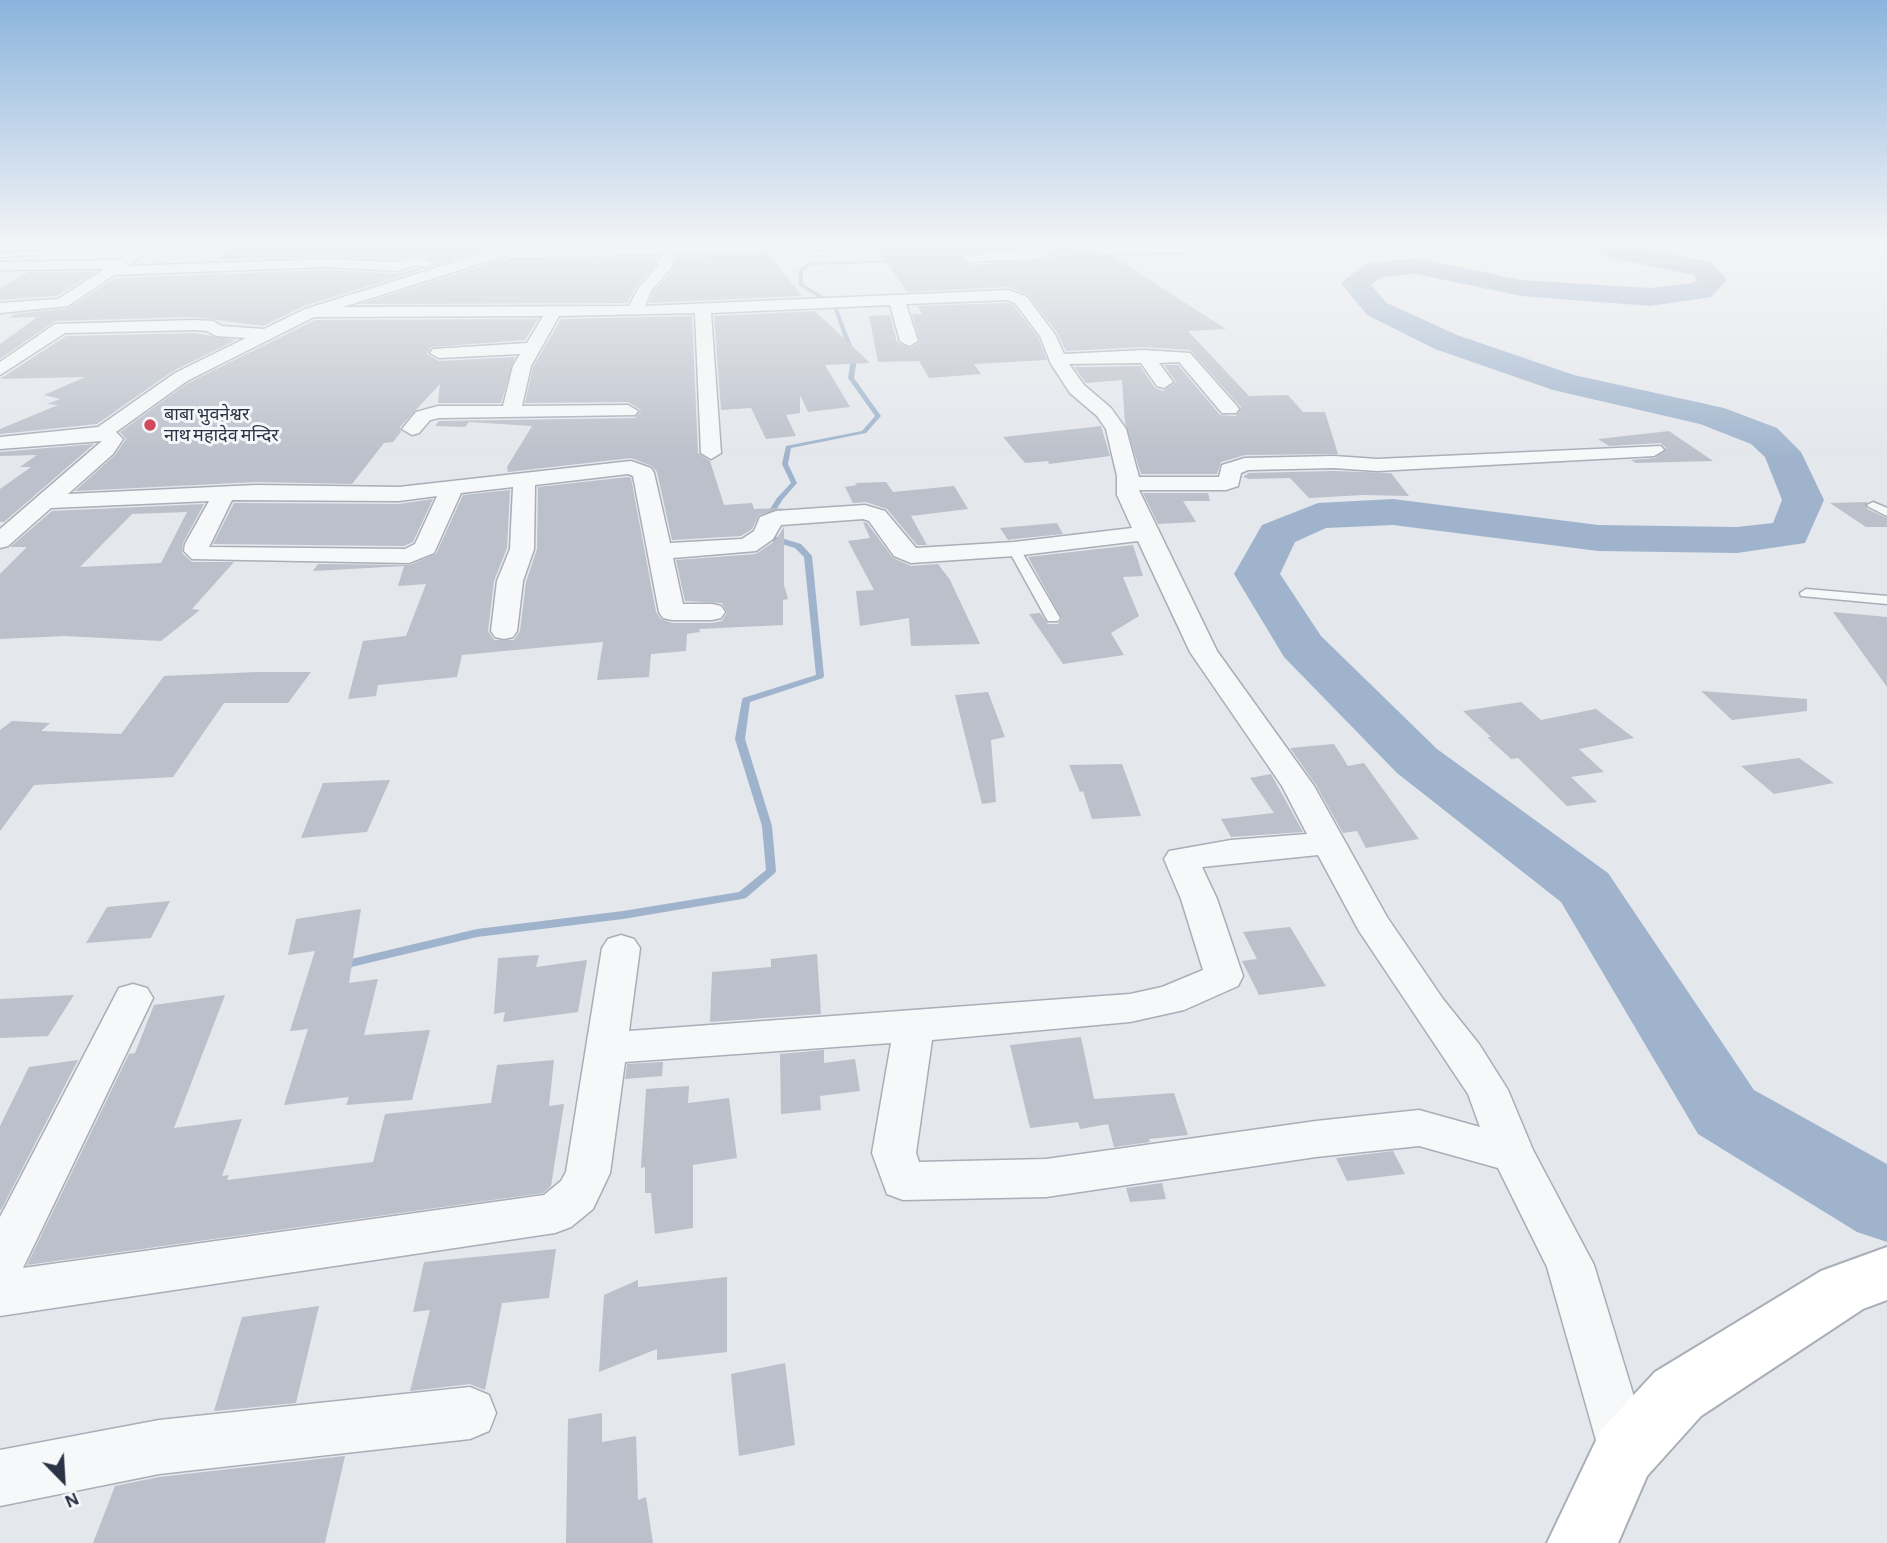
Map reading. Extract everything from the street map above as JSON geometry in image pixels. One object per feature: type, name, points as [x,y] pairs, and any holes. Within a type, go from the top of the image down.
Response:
[{"type":"main road","points":[[1582,1543],[1624,1453],[1678,1394],[1864,1281]]},
{"type":"street","points":[[0,443],[103,432],[181,377],[309,314]]},
{"type":"street","points":[[510,411],[519,374],[552,314]]},
{"type":"street","points":[[703,314],[712,453]]},
{"type":"street","points":[[901,314],[909,341]]},
{"type":"street","points":[[1032,314],[1048,336],[1077,389],[1104,412],[1116,429],[1128,495],[1205,652],[1298,786],[1372,922],[1429,1009],[1488,1090],[1513,1154],[1570,1265],[1624,1453]]},
{"type":"street","points":[[0,370],[61,327],[194,325],[213,326],[216,331],[265,334]]},
{"type":"street","points":[[439,354],[531,348]]},
{"type":"street","points":[[1059,359],[1144,355],[1188,359],[1229,409]]},
{"type":"street","points":[[1144,355],[1164,382]]},
{"type":"street","points":[[412,429],[423,416],[430,413],[628,411]]},
{"type":"street","points":[[0,541],[106,450],[113,439],[103,432]]},
{"type":"street","points":[[1128,484],[1226,483],[1230,481],[1230,470],[1245,464],[1334,462],[1377,466],[1654,450]]},
{"type":"street","points":[[46,502],[225,493],[399,494],[631,467],[640,469],[672,612],[712,612]]},
{"type":"street","points":[[504,631],[510,581],[522,549],[524,481]]},
{"type":"street","points":[[225,493],[197,544],[196,551],[201,554],[410,556],[425,548],[452,488]]},
{"type":"street","points":[[660,551],[748,546],[765,534],[768,522],[776,518],[864,512],[877,516],[903,551],[911,556],[1014,549],[1146,533]]},
{"type":"street","points":[[608,1049],[657,1042],[914,1026],[1130,1007],[1170,1000],[1224,976],[1199,899],[1181,859],[1231,850],[1331,843]]},
{"type":"street","points":[[0,1294],[555,1213],[577,1195],[588,1172],[621,948]]},
{"type":"street","points":[[0,1265],[133,998]]},
{"type":"street","points":[[914,1026],[894,1153],[903,1181],[1046,1178],[1316,1139],[1419,1128],[1513,1154]]},
{"type":"street","points":[[0,1478],[159,1447],[470,1413]]},
{"type":"lane","points":[[1873,505],[1887,513]]},
{"type":"lane","points":[[1014,549],[1052,618]]},
{"type":"lane","points":[[1805,593],[1887,600]]},
{"type":"building","points":[[14,314],[288,314],[263,326],[194,317],[55,321],[0,359],[0,344],[37,317],[8,318]]},
{"type":"building","points":[[818,314],[870,363],[825,365],[850,407],[808,412],[800,395],[800,413],[786,415],[796,436],[766,439],[751,408],[721,410],[714,316]]},
{"type":"building","points":[[912,314],[1020,314],[1038,337],[1047,360],[974,364],[981,374],[929,378],[919,361],[878,362],[869,316],[890,315],[897,342],[910,348],[920,342]]},
{"type":"building","points":[[1043,314],[1203,314],[1226,329],[1188,331],[1249,396],[1288,395],[1303,412],[1325,412],[1338,454],[1245,455],[1221,462],[1217,474],[1141,474],[1125,423],[1122,380],[1086,383],[1074,367],[1140,366],[1155,388],[1163,391],[1176,382],[1164,365],[1178,365],[1220,415],[1236,416],[1241,407],[1190,350],[1144,347],[1066,351],[1058,334]]},
{"type":"building","points":[[692,316],[698,453],[710,461],[724,505],[752,503],[754,509],[784,508],[759,515],[752,529],[741,536],[672,540],[657,472],[652,466],[631,458],[508,472],[507,467],[532,426],[469,422],[465,427],[435,426],[439,421],[635,418],[641,410],[628,402],[525,403],[533,367],[561,319]]},
{"type":"building","points":[[538,319],[525,340],[431,347],[427,354],[439,361],[515,357],[501,403],[438,403],[440,384],[400,427],[401,432],[393,442],[384,443],[352,484],[256,482],[75,491],[115,455],[126,439],[120,432],[188,383],[315,320]]},
{"type":"building","points":[[194,333],[236,340],[173,371],[97,424],[0,434],[0,429],[58,405],[47,404],[60,399],[44,395],[85,377],[0,379],[66,336]]},
{"type":"building","points":[[1101,426],[1110,456],[1049,464],[1048,461],[1025,463],[1003,437]]},
{"type":"building","points":[[1669,431],[1713,461],[1636,463],[1631,460],[1655,458],[1666,448],[1661,443],[1609,446],[1598,439]]},
{"type":"building","points":[[94,444],[4,522],[0,522],[0,489],[31,467],[20,467],[37,455],[0,456],[0,452]]},
{"type":"building","points":[[1249,473],[1391,473],[1409,496],[1309,498],[1290,478],[1243,477]]},
{"type":"building","points":[[631,478],[656,612],[661,619],[672,623],[712,623],[722,621],[727,613],[722,603],[685,601],[676,560],[756,554],[775,541],[784,527],[784,585],[788,599],[783,600],[783,625],[699,629],[700,632],[687,634],[686,651],[651,654],[649,677],[597,680],[603,642],[462,655],[457,677],[378,685],[376,696],[348,699],[363,641],[406,636],[426,584],[398,586],[404,566],[313,571],[318,564],[410,565],[436,554],[463,495],[510,490],[507,548],[494,581],[488,631],[494,640],[514,640],[520,631],[526,582],[537,549],[538,487]]},
{"type":"building","points":[[886,482],[893,492],[954,486],[968,509],[911,516],[927,545],[917,545],[887,509],[866,502],[853,503],[845,487],[857,485],[855,483]]},
{"type":"building","points":[[1143,493],[1208,493],[1210,501],[1183,501],[1196,522],[1158,524]]},
{"type":"building","points":[[433,499],[413,542],[404,546],[213,544],[234,503],[399,504]]},
{"type":"building","points":[[1867,502],[1867,509],[1887,518],[1887,527],[1866,527],[1830,503]]},
{"type":"building","points":[[204,504],[183,543],[182,553],[192,562],[234,562],[192,609],[200,610],[161,641],[65,636],[0,639],[0,574],[27,547],[10,547],[52,511]],"holes":[[[187,512],[161,563],[80,567],[132,514]]]},
{"type":"building","points":[[863,522],[867,523],[893,558],[911,566],[938,564],[950,580],[980,644],[911,646],[909,618],[860,626],[856,591],[874,590],[848,541],[870,538]]},
{"type":"building","points":[[1057,523],[1063,534],[1008,540],[1000,528]]},
{"type":"building","points":[[1133,545],[1143,576],[1123,577],[1139,616],[1111,633],[1124,655],[1063,664],[1029,614],[1040,613],[1048,624],[1058,624],[1062,619],[1028,557]]},
{"type":"building","points":[[1833,612],[1887,617],[1887,687]]},
{"type":"building","points":[[311,672],[288,703],[224,703],[173,777],[34,785],[0,831],[0,730],[12,721],[50,723],[41,731],[121,734],[164,676]]},
{"type":"building","points":[[1701,691],[1807,699],[1807,711],[1732,720]]},
{"type":"building","points":[[988,692],[1005,737],[991,740],[996,802],[982,804],[955,695]]},
{"type":"building","points":[[1521,702],[1541,720],[1596,709],[1634,738],[1579,749],[1604,772],[1571,777],[1597,802],[1567,806],[1518,758],[1511,759],[1463,711]]},
{"type":"building","points":[[1334,744],[1348,766],[1364,763],[1419,839],[1366,848],[1357,831],[1343,833],[1316,785],[1290,748]]},
{"type":"building","points":[[1799,758],[1834,783],[1774,794],[1741,766]]},
{"type":"building","points":[[1122,764],[1141,816],[1092,819],[1083,791],[1080,792],[1069,765]]},
{"type":"building","points":[[1271,774],[1303,832],[1231,837],[1221,819],[1274,813],[1250,778]]},
{"type":"building","points":[[390,780],[367,832],[301,838],[323,783]]},
{"type":"building","points":[[170,901],[151,938],[86,943],[107,907]]},
{"type":"building","points":[[361,909],[349,983],[378,979],[364,1035],[430,1030],[412,1100],[346,1105],[349,1097],[284,1105],[308,1029],[290,1031],[315,951],[288,955],[296,919]]},
{"type":"building","points":[[1290,927],[1326,986],[1259,995],[1242,961],[1257,959],[1243,932]]},
{"type":"building","points":[[817,954],[821,1014],[710,1022],[712,972],[771,967],[771,959]]},
{"type":"building","points":[[539,955],[536,967],[587,960],[578,1012],[503,1022],[505,1012],[494,1014],[498,958]]},
{"type":"building","points":[[74,995],[48,1036],[0,1038],[0,999]]},
{"type":"building","points":[[225,995],[174,1128],[242,1119],[222,1176],[229,1175],[227,1180],[373,1162],[385,1114],[491,1103],[497,1065],[554,1060],[549,1106],[564,1104],[551,1186],[543,1193],[27,1265],[129,1054],[135,1053],[154,1005]]},
{"type":"building","points":[[1081,1037],[1094,1099],[1174,1093],[1188,1135],[1149,1139],[1150,1142],[1114,1147],[1108,1124],[1080,1129],[1078,1122],[1030,1128],[1010,1045]]},
{"type":"building","points":[[824,1050],[824,1063],[855,1059],[860,1091],[820,1096],[821,1110],[781,1114],[780,1054]]},
{"type":"building","points":[[78,1060],[0,1210],[0,1126],[29,1067]]},
{"type":"building","points":[[663,1062],[662,1076],[625,1079],[627,1064]]},
{"type":"building","points":[[689,1086],[688,1103],[729,1098],[737,1158],[693,1165],[693,1228],[655,1234],[651,1193],[645,1193],[645,1167],[641,1168],[646,1089]]},
{"type":"building","points":[[1393,1151],[1405,1174],[1347,1181],[1336,1158]]},
{"type":"building","points":[[1162,1183],[1166,1199],[1130,1202],[1126,1188]]},
{"type":"building","points":[[556,1249],[549,1298],[502,1303],[485,1390],[470,1384],[410,1391],[430,1310],[413,1312],[424,1262]]},
{"type":"building","points":[[727,1277],[727,1352],[657,1360],[657,1349],[599,1372],[604,1295],[638,1280],[638,1287]]},
{"type":"building","points":[[319,1306],[296,1403],[214,1411],[242,1317]]},
{"type":"building","points":[[785,1363],[795,1445],[739,1456],[731,1374]]},
{"type":"building","points":[[602,1413],[602,1442],[636,1436],[638,1500],[646,1497],[653,1543],[566,1543],[568,1419]]},
{"type":"building","points":[[345,1456],[325,1543],[93,1543],[115,1486],[159,1477]]},
{"type":"waterway","points":[[767,520],[780,498],[794,483],[785,464],[788,447],[864,432],[878,416],[851,378],[854,359],[838,314]]},
{"type":"waterway","points":[[1387,314],[1446,342],[1565,383],[1711,416],[1764,436],[1782,452],[1803,500],[1790,534],[1737,540],[1598,538],[1393,512],[1318,516],[1277,534],[1257,574],[1302,646],[1417,761],[1585,888],[1726,1112],[1887,1206]]},
{"type":"waterway","points":[[343,965],[477,933],[623,915],[742,895],[771,871],[767,826],[740,739],[746,700],[820,676],[808,556],[798,546],[761,535]]},
{"type":"place","name":"बाबा भुवनेश्वर नाथ महादेव मन्दिर","points":[[150,425]]}]
